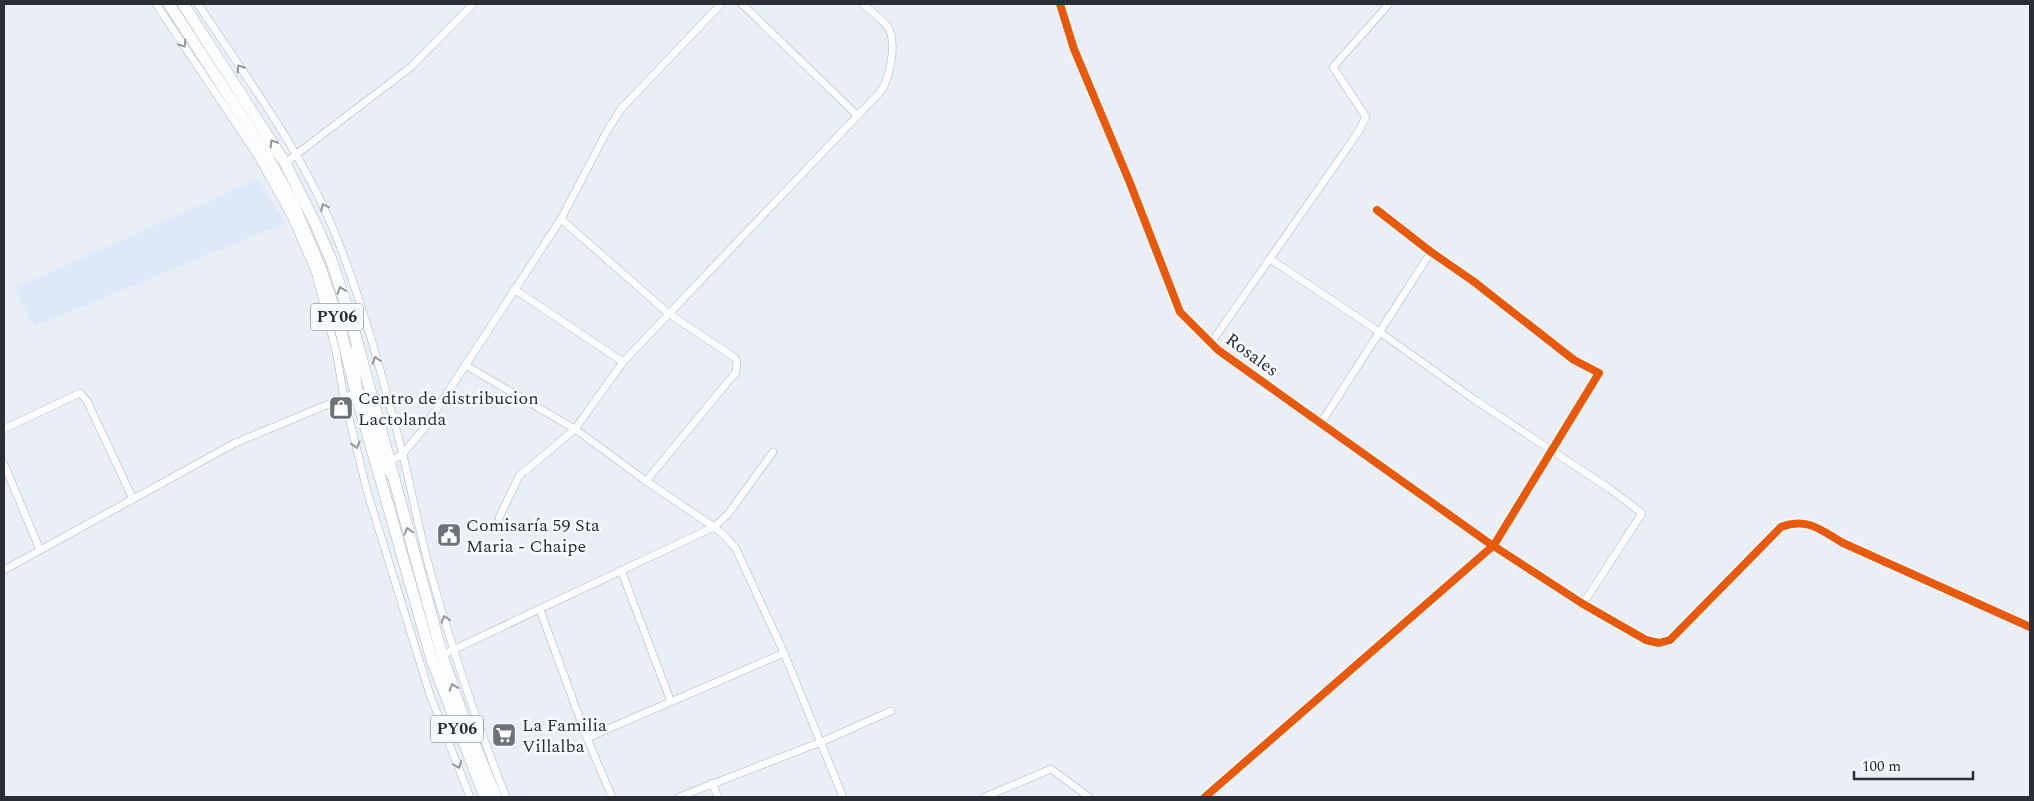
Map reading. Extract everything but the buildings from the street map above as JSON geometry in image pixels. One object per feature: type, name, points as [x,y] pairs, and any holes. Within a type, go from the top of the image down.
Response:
[{"type":"highway","name":"PY06","points":[[169,4],[267,155],[293,203],[331,298],[432,661],[485,797]]},
{"type":"highway","name":"PY06","points":[[183,4],[285,163],[304,197],[328,254],[356,338],[394,480],[432,661],[461,711],[496,797]]},
{"type":"street","points":[[156,4],[257,155],[291,216],[315,271],[336,351],[344,397],[368,490],[432,661],[430,695],[470,797]]},
{"type":"street","points":[[198,4],[297,155],[326,211],[339,242],[364,316],[402,455],[433,581],[487,751],[506,797]]},
{"type":"street","points":[[285,163],[411,67],[473,4]]},
{"type":"street","points":[[389,461],[402,455],[425,427],[561,219],[607,131],[621,109],[721,4]]},
{"type":"street","points":[[742,4],[858,115]]},
{"type":"street","points":[[499,518],[519,476],[575,429],[624,362],[668,313],[881,91],[888,76],[892,36],[888,26],[864,4]]},
{"type":"street","name":"Rosales","points":[[1060,4],[1074,49],[1130,183],[1180,312],[1211,343],[1321,423],[1494,545],[1583,604],[1646,640],[1659,643],[1670,640],[1781,527],[1794,522],[1815,526],[1842,543],[2030,627]]},
{"type":"street","points":[[1211,343],[1357,134],[1366,118],[1333,67],[1389,4]]},
{"type":"street","points":[[1205,797],[1494,545],[1598,373],[1574,360],[1473,281],[1431,252],[1377,210]]},
{"type":"street","points":[[561,219],[668,313],[734,357],[738,367],[736,372],[646,481]]},
{"type":"street","points":[[1321,423],[1381,333],[1431,252]]},
{"type":"street","points":[[1270,259],[1381,333],[1475,400],[1610,489],[1642,513],[1583,604]]},
{"type":"street","points":[[514,289],[624,362]]},
{"type":"street","points":[[356,338],[354,355],[358,392]]},
{"type":"street","points":[[465,365],[575,429],[726,537],[736,550],[784,653],[843,797]]},
{"type":"street","points":[[4,570],[235,443],[358,392],[364,394],[383,466],[394,480]]},
{"type":"street","points":[[4,429],[80,393],[87,401],[132,499]]},
{"type":"street","points":[[432,661],[620,570],[714,527],[728,514],[773,452]]},
{"type":"street","points":[[4,464],[40,550]]},
{"type":"street","points":[[620,570],[671,702]]},
{"type":"street","points":[[540,610],[587,738],[612,797]]},
{"type":"street","points":[[587,738],[784,653]]},
{"type":"street","points":[[678,797],[820,742],[891,711]]},
{"type":"street","points":[[984,797],[1051,769],[1089,797]]},
{"type":"street","points":[[712,783],[718,797]]},
{"type":"shaded area","points":[[258,179],[285,223],[35,326],[15,288]]},
{"type":"cycle path","points":[[1060,4],[1074,49],[1130,183],[1180,312],[1218,350],[1486,541],[1583,604],[1646,640],[1659,643],[1670,640],[1781,527],[1799,523],[1814,526],[1843,543],[2030,627]]},
{"type":"cycle path","points":[[1205,797],[1494,545],[1599,373],[1574,360],[1473,281],[1431,252],[1377,210]]},
{"type":"place","name":"Centro de distribucion Lactolanda","points":[[341,408]]},
{"type":"place","name":"Comisaría 59 Sta Maria - Chaipe","points":[[449,535]]},
{"type":"place","name":"La Familia Villalba","points":[[504,735]]}]
